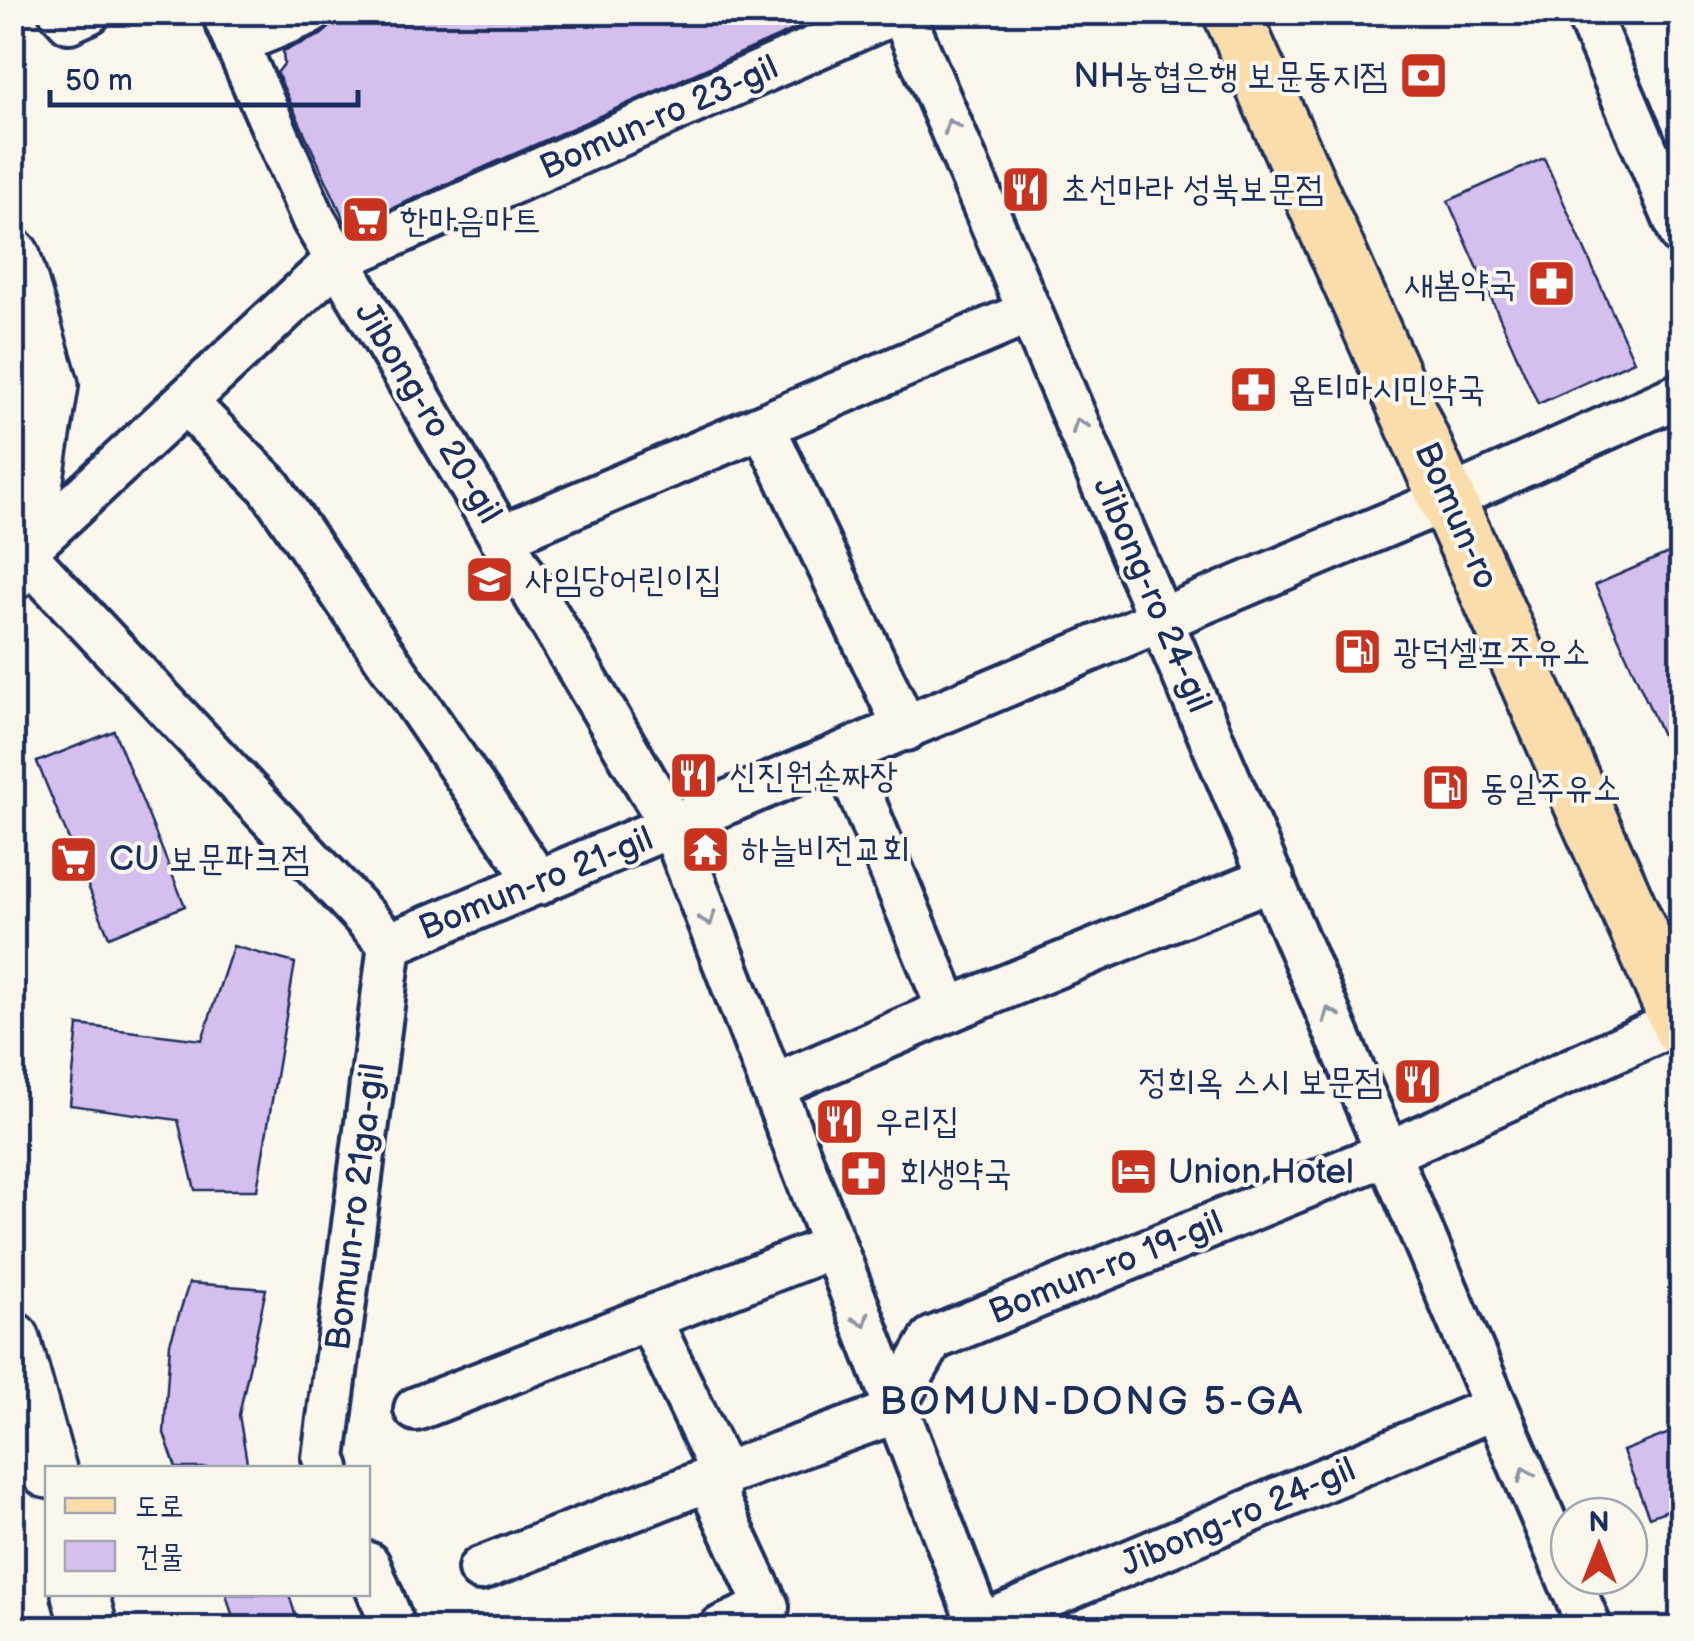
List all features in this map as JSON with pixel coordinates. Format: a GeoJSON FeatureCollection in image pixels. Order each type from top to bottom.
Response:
{"type":"FeatureCollection","features":[{"type":"Feature","properties":{"kind":"main road","name":"Bomun-ro"},"geometry":{"type":"LineString","coordinates":[[1230,12],[1680,1024]]}},
{"type":"Feature","properties":{"kind":"street"},"geometry":{"type":"LineString","coordinates":[[61,12],[69,21],[89,12]]}},
{"type":"Feature","properties":{"kind":"street"},"geometry":{"type":"LineString","coordinates":[[230,28],[310,12]]}},
{"type":"Feature","properties":{"kind":"street","name":"Bomun-ro 23-gil"},"geometry":{"type":"LineString","coordinates":[[18,563],[337,260],[899,12]]}},
{"type":"Feature","properties":{"kind":"street","name":"Jibong-ro 24-gil"},"geometry":{"type":"LineString","coordinates":[[899,12],[1163,620],[1590,1628]]}},
{"type":"Feature","properties":{"kind":"street"},"geometry":{"type":"LineString","coordinates":[[1588,12],[1682,235]]}},
{"type":"Feature","properties":{"kind":"street","name":"Jibong-ro 20-gil"},"geometry":{"type":"LineString","coordinates":[[230,28],[314,220],[672,828],[978,1628]]}},
{"type":"Feature","properties":{"kind":"street"},"geometry":{"type":"LineString","coordinates":[[12,257],[50,385],[18,563]]}},
{"type":"Feature","properties":{"kind":"street"},"geometry":{"type":"LineString","coordinates":[[501,537],[1030,312]]}},
{"type":"Feature","properties":{"kind":"street","name":"Bomun-ro 21-gil"},"geometry":{"type":"LineString","coordinates":[[18,563],[390,944],[1448,500],[1682,394]]}},
{"type":"Feature","properties":{"kind":"street"},"geometry":{"type":"LineString","coordinates":[[185,402],[268,486],[538,883]]}},
{"type":"Feature","properties":{"kind":"street"},"geometry":{"type":"LineString","coordinates":[[764,426],[906,729]]}},
{"type":"Feature","properties":{"kind":"street"},"geometry":{"type":"LineString","coordinates":[[844,755],[949,1010]]}},
{"type":"Feature","properties":{"kind":"street"},"geometry":{"type":"LineString","coordinates":[[772,1087],[1272,878]]}},
{"type":"Feature","properties":{"kind":"street","name":"Bomun-ro 21ga-gil"},"geometry":{"type":"LineString","coordinates":[[327,1466],[324,1458],[390,944]]}},
{"type":"Feature","properties":{"kind":"street","name":"Bomun-ro 19-gil"},"geometry":{"type":"LineString","coordinates":[[896,1408],[932,1339],[1388,1153],[1680,1024]]}},
{"type":"Feature","properties":{"kind":"street"},"geometry":{"type":"LineString","coordinates":[[416,1409],[834,1246]]}},
{"type":"Feature","properties":{"kind":"street"},"geometry":{"type":"LineString","coordinates":[[649,1318],[717,1461],[718,1501],[767,1607],[721,1628]]}},
{"type":"Feature","properties":{"kind":"street"},"geometry":{"type":"LineString","coordinates":[[12,1340],[47,1466]]}},
{"type":"Feature","properties":{"kind":"street","name":"Jibong-ro 24-gil"},"geometry":{"type":"LineString","coordinates":[[978,1628],[1496,1407]]}},
{"type":"Feature","properties":{"kind":"street"},"geometry":{"type":"LineString","coordinates":[[480,1569],[896,1408]]}},
{"type":"Feature","properties":{"kind":"street"},"geometry":{"type":"LineString","coordinates":[[370,1569],[394,1628]]}},
{"type":"Feature","properties":{"kind":"street"},"geometry":{"type":"LineString","coordinates":[[80,1596],[88,1628]]}},
{"type":"Feature","properties":{"kind":"building"},"geometry":{"type":"Polygon","coordinates":[[[336,12],[833,12],[348,228],[277,73],[284,64],[283,51],[321,35],[331,26],[336,12]]]}},
{"type":"Feature","properties":{"kind":"building"},"geometry":{"type":"Polygon","coordinates":[[[1544,158],[1634,361],[1538,404],[1448,201],[1544,158]]]}},
{"type":"Feature","properties":{"kind":"building"},"geometry":{"type":"Polygon","coordinates":[[[1682,547],[1682,780],[1595,585],[1682,547]]]}},
{"type":"Feature","properties":{"kind":"building"},"geometry":{"type":"Polygon","coordinates":[[[114,731],[185,906],[109,937],[37,762],[114,731]]]}},
{"type":"Feature","properties":{"kind":"building"},"geometry":{"type":"Polygon","coordinates":[[[233,946],[295,963],[257,1190],[195,1190],[178,1120],[70,1105],[78,1025],[202,1040],[233,946]]]}},
{"type":"Feature","properties":{"kind":"building"},"geometry":{"type":"Polygon","coordinates":[[[189,1283],[266,1289],[239,1415],[248,1466],[175,1466],[164,1433],[170,1343],[189,1283]]]}},
{"type":"Feature","properties":{"kind":"building"},"geometry":{"type":"Polygon","coordinates":[[[1682,1428],[1682,1505],[1649,1517],[1649,1496],[1641,1496],[1623,1451],[1682,1428]]]}},
{"type":"Feature","properties":{"kind":"building"},"geometry":{"type":"Polygon","coordinates":[[[227,1596],[290,1596],[299,1628],[236,1628],[227,1596]]]}},
{"type":"Feature","properties":{"kind":"place","name":"NH농협은행 보문동지점"},"geometry":{"type":"Point","coordinates":[1423,76]}},
{"type":"Feature","properties":{"kind":"place","name":"초선마라 성북보문점"},"geometry":{"type":"Point","coordinates":[1026,189]}},
{"type":"Feature","properties":{"kind":"place","name":"한마음마트"},"geometry":{"type":"Point","coordinates":[365,220]}},
{"type":"Feature","properties":{"kind":"place","name":"새봄약국"},"geometry":{"type":"Point","coordinates":[1552,284]}},
{"type":"Feature","properties":{"kind":"place","name":"옵티마시민약국"},"geometry":{"type":"Point","coordinates":[1253,389]}},
{"type":"Feature","properties":{"kind":"place","name":"사임당어린이집"},"geometry":{"type":"Point","coordinates":[490,580]}},
{"type":"Feature","properties":{"kind":"place","name":"광덕셀프주유소"},"geometry":{"type":"Point","coordinates":[1358,652]}},
{"type":"Feature","properties":{"kind":"place","name":"신진원손짜장"},"geometry":{"type":"Point","coordinates":[694,776]}},
{"type":"Feature","properties":{"kind":"place","name":"동일주유소"},"geometry":{"type":"Point","coordinates":[1445,788]}},
{"type":"Feature","properties":{"kind":"place","name":"하늘비전교회"},"geometry":{"type":"Point","coordinates":[706,850]}},
{"type":"Feature","properties":{"kind":"place","name":"CU 보문파크점"},"geometry":{"type":"Point","coordinates":[74,859]}},
{"type":"Feature","properties":{"kind":"place","name":"정희옥 스시 보문점"},"geometry":{"type":"Point","coordinates":[1418,1082]}},
{"type":"Feature","properties":{"kind":"place","name":"우리집"},"geometry":{"type":"Point","coordinates":[840,1121]}},
{"type":"Feature","properties":{"kind":"place","name":"Union Hotel"},"geometry":{"type":"Point","coordinates":[1133,1172]}},
{"type":"Feature","properties":{"kind":"place","name":"회생약국"},"geometry":{"type":"Point","coordinates":[864,1173]}},
{"type":"Feature","properties":{"kind":"district","name":"BOMUN-DONG 5-GA"},"geometry":{"type":"Point","coordinates":[1092,1402]}}]}
